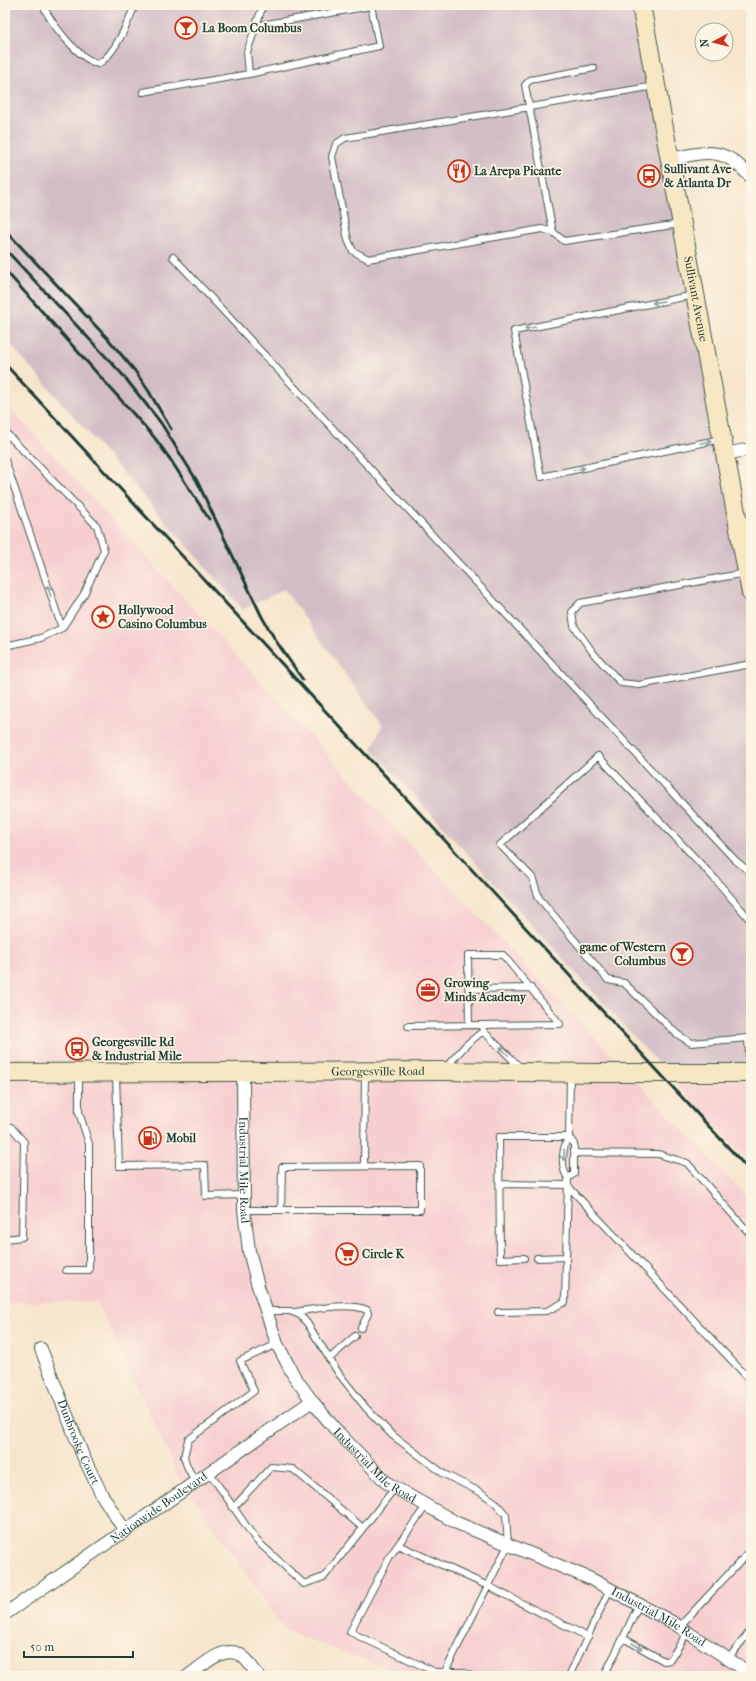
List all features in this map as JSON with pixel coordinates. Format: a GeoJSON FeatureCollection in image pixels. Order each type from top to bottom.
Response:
{"type":"FeatureCollection","features":[{"type":"Feature","properties":{"kind":"main road","name":"Sullivant Avenue"},"geometry":{"type":"LineString","coordinates":[[641,5],[751,592]]}},
{"type":"Feature","properties":{"kind":"main road","name":"Georgesville Road"},"geometry":{"type":"LineString","coordinates":[[5,1073],[525,1071],[570,1073],[750,1073]]}},
{"type":"Feature","properties":{"kind":"street"},"geometry":{"type":"LineString","coordinates":[[671,159],[709,152],[720,154],[731,160],[751,177]]}},
{"type":"Feature","properties":{"kind":"street"},"geometry":{"type":"LineString","coordinates":[[724,446],[751,449]]}},
{"type":"Feature","properties":{"kind":"street","name":"Industrial Mile Road"},"geometry":{"type":"LineString","coordinates":[[243,1073],[243,1195],[249,1251],[265,1311],[277,1344],[294,1376],[336,1430],[387,1483],[395,1488],[457,1523],[610,1589],[639,1604],[683,1630],[751,1674]]}},
{"type":"Feature","properties":{"kind":"street","name":"Dunbrooke Court"},"geometry":{"type":"LineString","coordinates":[[41,1349],[83,1456],[102,1495],[125,1531]]}},
{"type":"Feature","properties":{"kind":"street","name":"Nationwide Boulevard"},"geometry":{"type":"LineString","coordinates":[[5,1614],[312,1401]]}},
{"type":"Feature","properties":{"kind":"street"},"geometry":{"type":"LineString","coordinates":[[188,1676],[218,1656],[224,1653],[233,1652],[242,1656],[258,1676]]}},
{"type":"Feature","properties":{"kind":"lane"},"geometry":{"type":"LineString","coordinates":[[43,5],[64,37],[90,61],[98,64],[105,60],[113,49],[129,20],[135,5]]}},
{"type":"Feature","properties":{"kind":"lane"},"geometry":{"type":"LineString","coordinates":[[249,74],[247,52],[263,5]]}},
{"type":"Feature","properties":{"kind":"lane"},"geometry":{"type":"LineString","coordinates":[[143,92],[249,74],[379,46],[371,5],[256,26]]}},
{"type":"Feature","properties":{"kind":"lane"},"geometry":{"type":"LineString","coordinates":[[553,232],[525,85],[530,80],[594,68]]}},
{"type":"Feature","properties":{"kind":"lane"},"geometry":{"type":"LineString","coordinates":[[657,85],[345,138],[336,144],[332,157],[348,240],[353,251],[368,259],[542,229],[553,232],[564,241],[683,224]]}},
{"type":"Feature","properties":{"kind":"lane"},"geometry":{"type":"LineString","coordinates":[[173,257],[735,860],[751,873]]}},
{"type":"Feature","properties":{"kind":"lane"},"geometry":{"type":"LineString","coordinates":[[696,295],[514,331],[541,477],[724,446]]}},
{"type":"Feature","properties":{"kind":"lane"},"geometry":{"type":"LineString","coordinates":[[5,432],[97,526],[104,550],[84,594],[62,628],[41,638],[5,646]]}},
{"type":"Feature","properties":{"kind":"lane"},"geometry":{"type":"LineString","coordinates":[[5,460],[62,628]]}},
{"type":"Feature","properties":{"kind":"lane"},"geometry":{"type":"LineString","coordinates":[[747,573],[580,604],[572,612],[574,626],[578,632],[594,654],[621,683],[639,685],[751,664]]}},
{"type":"Feature","properties":{"kind":"lane"},"geometry":{"type":"LineString","coordinates":[[750,1073],[750,1038],[691,1043],[677,1034],[624,983],[608,980],[539,898],[532,877],[500,845],[598,756],[715,879],[751,921]]}},
{"type":"Feature","properties":{"kind":"lane"},"geometry":{"type":"LineString","coordinates":[[408,1026],[469,1025],[483,1028],[560,1024],[504,954],[468,955],[469,1025]]}},
{"type":"Feature","properties":{"kind":"lane"},"geometry":{"type":"LineString","coordinates":[[468,988],[531,988]]}},
{"type":"Feature","properties":{"kind":"lane"},"geometry":{"type":"LineString","coordinates":[[442,1071],[483,1028]]}},
{"type":"Feature","properties":{"kind":"lane"},"geometry":{"type":"LineString","coordinates":[[483,1028],[525,1071]]}},
{"type":"Feature","properties":{"kind":"lane"},"geometry":{"type":"LineString","coordinates":[[364,1166],[365,1072]]}},
{"type":"Feature","properties":{"kind":"lane"},"geometry":{"type":"LineString","coordinates":[[66,1270],[89,1270],[89,1144],[79,1112],[79,1073]]}},
{"type":"Feature","properties":{"kind":"lane"},"geometry":{"type":"LineString","coordinates":[[116,1073],[119,1166],[205,1165],[206,1196],[243,1195]]}},
{"type":"Feature","properties":{"kind":"lane"},"geometry":{"type":"LineString","coordinates":[[570,1073],[569,1137],[564,1144],[564,1172],[568,1182],[751,1381]]}},
{"type":"Feature","properties":{"kind":"lane"},"geometry":{"type":"LineString","coordinates":[[5,1127],[11,1127],[24,1142],[22,1237],[5,1239]]}},
{"type":"Feature","properties":{"kind":"lane"},"geometry":{"type":"LineString","coordinates":[[524,1258],[500,1259],[499,1137],[569,1137]]}},
{"type":"Feature","properties":{"kind":"lane"},"geometry":{"type":"LineString","coordinates":[[498,1312],[548,1311],[565,1302],[568,1182],[574,1174],[574,1144],[569,1137]]}},
{"type":"Feature","properties":{"kind":"lane"},"geometry":{"type":"LineString","coordinates":[[574,1153],[658,1154],[687,1163],[751,1235]]}},
{"type":"Feature","properties":{"kind":"lane"},"geometry":{"type":"LineString","coordinates":[[244,1210],[281,1210],[420,1210],[420,1166],[282,1167],[281,1210]]}},
{"type":"Feature","properties":{"kind":"lane"},"geometry":{"type":"LineString","coordinates":[[500,1184],[568,1182]]}},
{"type":"Feature","properties":{"kind":"lane"},"geometry":{"type":"LineString","coordinates":[[537,1258],[566,1257]]}},
{"type":"Feature","properties":{"kind":"lane"},"geometry":{"type":"LineString","coordinates":[[265,1311],[295,1312],[329,1307],[360,1307],[367,1310],[368,1314],[361,1328]]}},
{"type":"Feature","properties":{"kind":"lane"},"geometry":{"type":"LineString","coordinates":[[295,1312],[307,1323],[329,1358],[366,1408],[392,1435],[444,1474],[480,1492],[495,1502],[506,1515],[508,1545],[445,1672]]}},
{"type":"Feature","properties":{"kind":"lane"},"geometry":{"type":"LineString","coordinates":[[329,1358],[355,1336]]}},
{"type":"Feature","properties":{"kind":"lane"},"geometry":{"type":"LineString","coordinates":[[195,1482],[184,1457],[188,1440],[254,1391],[240,1360],[277,1344]]}},
{"type":"Feature","properties":{"kind":"lane"},"geometry":{"type":"LineString","coordinates":[[233,1508],[271,1467],[293,1469],[363,1528]]}},
{"type":"Feature","properties":{"kind":"lane"},"geometry":{"type":"LineString","coordinates":[[209,1472],[256,1540],[304,1584],[324,1577],[395,1488]]}},
{"type":"Feature","properties":{"kind":"lane"},"geometry":{"type":"LineString","coordinates":[[426,1506],[390,1556],[350,1632],[435,1672],[463,1672],[471,1676]]}},
{"type":"Feature","properties":{"kind":"lane"},"geometry":{"type":"LineString","coordinates":[[398,1545],[488,1586],[588,1637]]}},
{"type":"Feature","properties":{"kind":"lane"},"geometry":{"type":"LineString","coordinates":[[623,1638],[664,1661],[670,1660],[683,1630],[751,1550]]}},
{"type":"Feature","properties":{"kind":"lane"},"geometry":{"type":"LineString","coordinates":[[569,1676],[610,1589]]}},
{"type":"Feature","properties":{"kind":"lane"},"geometry":{"type":"LineString","coordinates":[[604,1676],[639,1604]]}},
{"type":"Feature","properties":{"kind":"lane"},"geometry":{"type":"LineString","coordinates":[[728,1659],[751,1630]]}},
{"type":"Feature","properties":{"kind":"shaded area"},"geometry":{"type":"Polygon","coordinates":[[[5,5],[636,5],[751,618],[751,1071],[666,1072],[372,749],[382,725],[284,589],[243,610],[5,338],[5,5]]]}},
{"type":"Feature","properties":{"kind":"shaded area"},"geometry":{"type":"Polygon","coordinates":[[[5,403],[397,831],[751,1201],[751,1676],[408,1676],[286,1631],[179,1477],[97,1302],[5,1302],[5,403]]]}},
{"type":"Feature","properties":{"kind":"shaded area"},"geometry":{"type":"Polygon","coordinates":[[[751,1071],[751,1164],[666,1072],[751,1071]]]}},
{"type":"Feature","properties":{"kind":"railway"},"geometry":{"type":"LineString","coordinates":[[5,230],[109,340],[135,371],[171,429]]}},
{"type":"Feature","properties":{"kind":"railway"},"geometry":{"type":"LineString","coordinates":[[5,249],[122,374],[161,423],[197,481],[262,617],[276,641],[303,680]]}},
{"type":"Feature","properties":{"kind":"railway"},"geometry":{"type":"LineString","coordinates":[[5,270],[154,437],[209,519]]}},
{"type":"Feature","properties":{"kind":"railway"},"geometry":{"type":"LineString","coordinates":[[5,364],[751,1172]]}},
{"type":"Feature","properties":{"kind":"place","name":"La Boom Columbus"},"geometry":{"type":"Point","coordinates":[186,28]}},
{"type":"Feature","properties":{"kind":"place","name":"La Arepa Picante"},"geometry":{"type":"Point","coordinates":[459,171]}},
{"type":"Feature","properties":{"kind":"place","name":"Sullivant Ave & Atlanta Dr"},"geometry":{"type":"Point","coordinates":[649,176]}},
{"type":"Feature","properties":{"kind":"place","name":"Hollywood Casino Columbus"},"geometry":{"type":"Point","coordinates":[103,617]}},
{"type":"Feature","properties":{"kind":"place","name":"game of Western Columbus"},"geometry":{"type":"Point","coordinates":[682,954]}},
{"type":"Feature","properties":{"kind":"place","name":"Growing Minds Academy"},"geometry":{"type":"Point","coordinates":[428,990]}},
{"type":"Feature","properties":{"kind":"place","name":"Georgesville Rd & Industrial Mile"},"geometry":{"type":"Point","coordinates":[77,1049]}},
{"type":"Feature","properties":{"kind":"place","name":"Mobil"},"geometry":{"type":"Point","coordinates":[150,1138]}},
{"type":"Feature","properties":{"kind":"place","name":"Circle K"},"geometry":{"type":"Point","coordinates":[347,1254]}}]}
